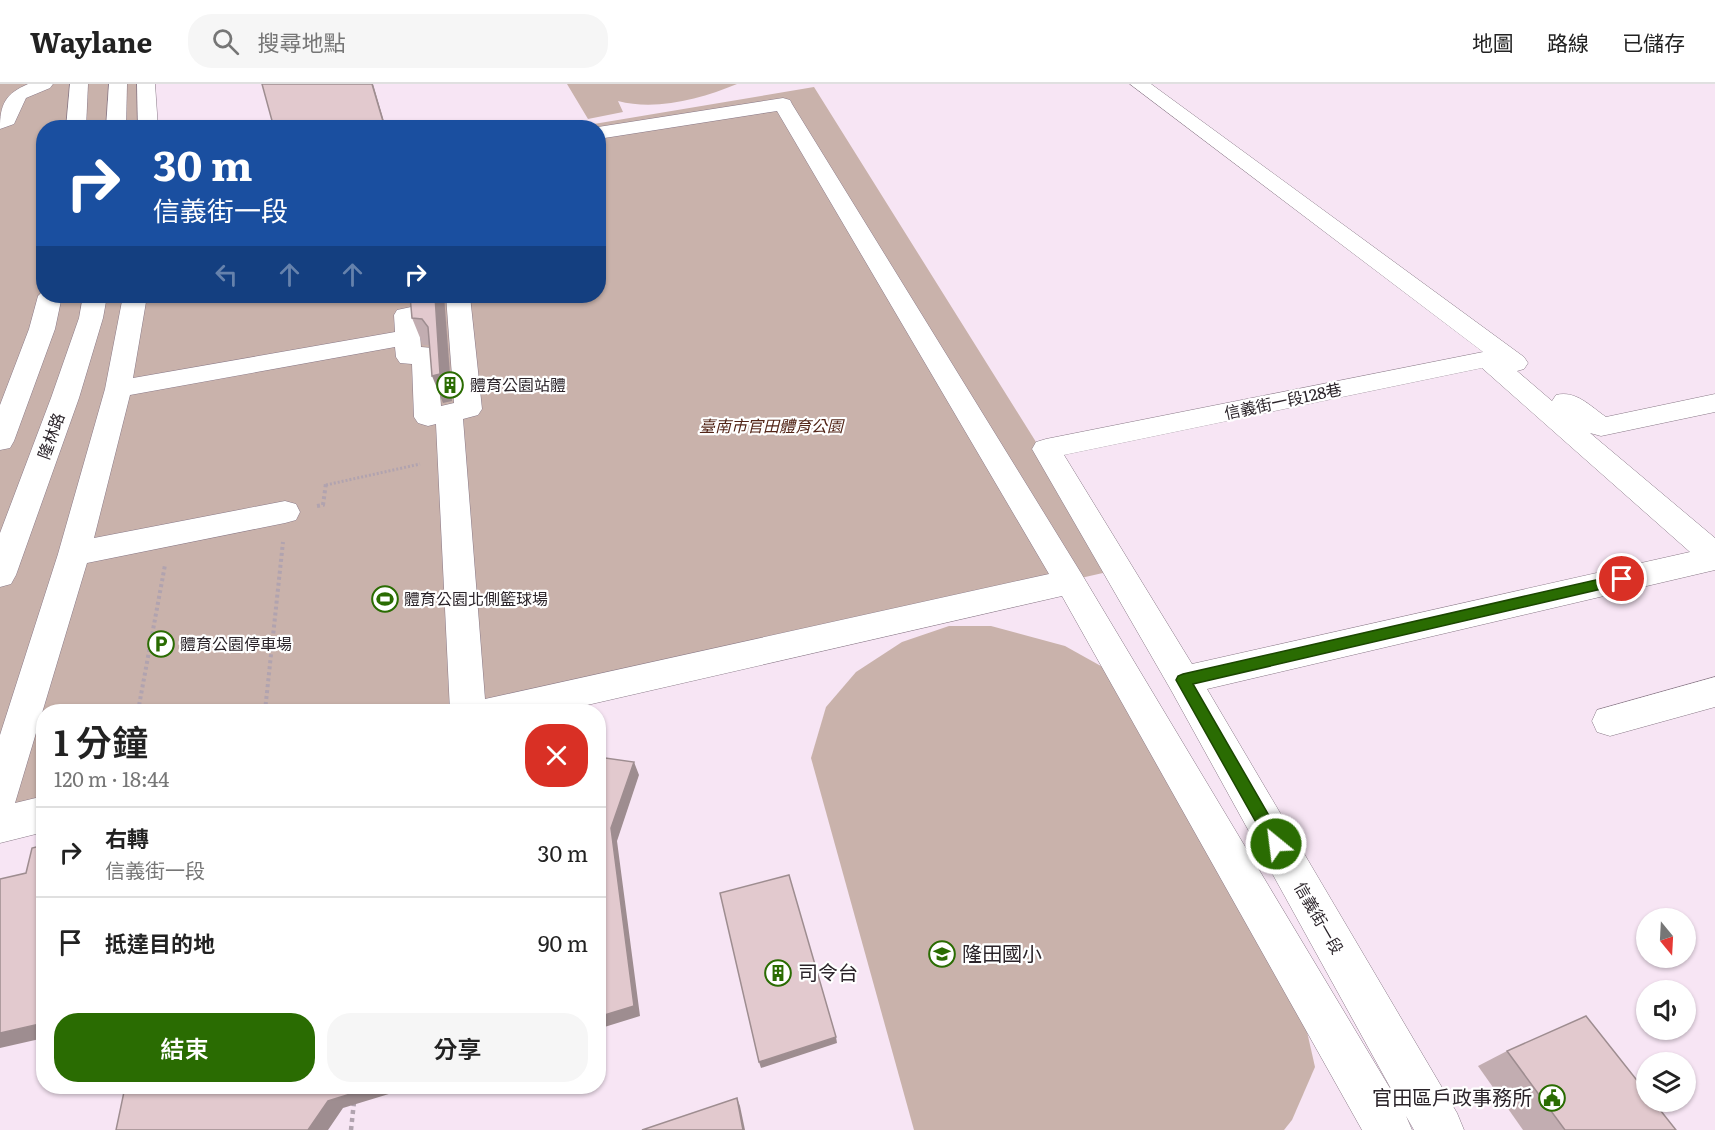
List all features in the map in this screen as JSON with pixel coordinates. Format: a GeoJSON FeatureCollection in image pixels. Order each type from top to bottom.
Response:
{"type":"FeatureCollection","features":[{"type":"Feature","properties":{"kind":"street"},"geometry":{"type":"LineString","coordinates":[[0,123],[7,120],[18,95],[44,84]]}},
{"type":"Feature","properties":{"kind":"street"},"geometry":{"type":"LineString","coordinates":[[77,120],[79,84]]}},
{"type":"Feature","properties":{"kind":"street"},"geometry":{"type":"LineString","coordinates":[[116,120],[118,84]]}},
{"type":"Feature","properties":{"kind":"street"},"geometry":{"type":"LineString","coordinates":[[146,84],[148,120]]}},
{"type":"Feature","properties":{"kind":"street"},"geometry":{"type":"LineString","coordinates":[[1139,84],[1601,427],[1715,403]]}},
{"type":"Feature","properties":{"kind":"street"},"geometry":{"type":"LineString","coordinates":[[606,132],[783,104],[1070,582],[1388,1130]]}},
{"type":"Feature","properties":{"kind":"street"},"geometry":{"type":"LineString","coordinates":[[0,441],[7,408],[42,329],[48,303]]}},
{"type":"Feature","properties":{"kind":"street","name":"隆林路"},"geometry":{"type":"LineString","coordinates":[[0,575],[65,398],[94,303]]}},
{"type":"Feature","properties":{"kind":"street"},"geometry":{"type":"LineString","coordinates":[[0,794],[74,554],[118,389],[134,303]]}},
{"type":"Feature","properties":{"kind":"street"},"geometry":{"type":"LineString","coordinates":[[423,303],[423,312],[406,315],[409,357],[424,354],[428,417],[468,409],[459,303]]}},
{"type":"Feature","properties":{"kind":"street"},"geometry":{"type":"LineString","coordinates":[[118,389],[408,337]]}},
{"type":"Feature","properties":{"kind":"street","name":"信義街一段128巷"},"geometry":{"type":"LineString","coordinates":[[1183,680],[1046,450],[1487,359],[1715,557]]}},
{"type":"Feature","properties":{"kind":"street"},"geometry":{"type":"LineString","coordinates":[[449,413],[468,704]]}},
{"type":"Feature","properties":{"kind":"street"},"geometry":{"type":"LineString","coordinates":[[74,554],[285,512]]}},
{"type":"Feature","properties":{"kind":"street"},"geometry":{"type":"LineString","coordinates":[[1183,680],[1715,557]]}},
{"type":"Feature","properties":{"kind":"street"},"geometry":{"type":"LineString","coordinates":[[526,704],[1070,582]]}},
{"type":"Feature","properties":{"kind":"street","name":"信義街一段"},"geometry":{"type":"LineString","coordinates":[[1183,680],[1440,1130]]}},
{"type":"Feature","properties":{"kind":"street"},"geometry":{"type":"LineString","coordinates":[[1611,721],[1715,692]]}},
{"type":"Feature","properties":{"kind":"street"},"geometry":{"type":"LineString","coordinates":[[0,825],[36,816]]}},
{"type":"Feature","properties":{"kind":"path"},"geometry":{"type":"LineString","coordinates":[[266,704],[285,512],[323,505],[326,483],[452,458]]}},
{"type":"Feature","properties":{"kind":"path"},"geometry":{"type":"LineString","coordinates":[[139,704],[171,535]]}},
{"type":"Feature","properties":{"kind":"path"},"geometry":{"type":"LineString","coordinates":[[351,1130],[355,1097]]}},
{"type":"Feature","properties":{"kind":"green space","name":"臺南市官田體育公園"},"geometry":{"type":"Polygon","coordinates":[[[0,84],[155,84],[157,120],[36,120],[36,303],[606,303],[606,122],[814,87],[1116,570],[526,704],[36,704],[36,816],[0,824],[0,84]]]}},
{"type":"Feature","properties":{"kind":"green space"},"geometry":{"type":"Polygon","coordinates":[[[567,84],[737,84],[678,102],[648,105],[618,101],[623,112],[588,119],[567,84]]]}},
{"type":"Feature","properties":{"kind":"green space"},"geometry":{"type":"Polygon","coordinates":[[[949,626],[991,626],[1065,646],[1108,670],[1301,1005],[1315,1067],[1292,1120],[1284,1130],[914,1130],[811,758],[826,707],[856,672],[902,642],[949,626]]]}},
{"type":"Feature","properties":{"kind":"building"},"geometry":{"type":"Polygon","coordinates":[[[262,84],[372,84],[383,120],[272,120],[262,84]]]}},
{"type":"Feature","properties":{"kind":"building"},"geometry":{"type":"Polygon","coordinates":[[[411,303],[435,303],[440,374],[432,376],[428,327],[422,319],[412,318],[411,303]]]}},
{"type":"Feature","properties":{"kind":"building"},"geometry":{"type":"Polygon","coordinates":[[[606,758],[634,762],[611,828],[634,1006],[606,1015],[606,758]]]}},
{"type":"Feature","properties":{"kind":"building"},"geometry":{"type":"Polygon","coordinates":[[[36,847],[36,1025],[0,1033],[0,879],[26,873],[32,848],[36,847]]]}},
{"type":"Feature","properties":{"kind":"building","name":"司令台"},"geometry":{"type":"Polygon","coordinates":[[[789,875],[836,1037],[759,1062],[720,893],[789,875]]]}},
{"type":"Feature","properties":{"kind":"building"},"geometry":{"type":"Polygon","coordinates":[[[1586,1016],[1636,1079],[1636,1112],[1662,1112],[1676,1130],[1565,1130],[1507,1051],[1586,1016]]]}},
{"type":"Feature","properties":{"kind":"building"},"geometry":{"type":"Polygon","coordinates":[[[124,1094],[350,1094],[328,1101],[308,1130],[116,1130],[124,1094]]]}},
{"type":"Feature","properties":{"kind":"building"},"geometry":{"type":"Polygon","coordinates":[[[737,1098],[743,1130],[642,1130],[737,1098]]]}},
{"type":"Feature","properties":{"kind":"place","name":"體育公園站體"},"geometry":{"type":"Point","coordinates":[450,385]}},
{"type":"Feature","properties":{"kind":"place","name":"體育公園北側籃球場"},"geometry":{"type":"Point","coordinates":[385,599]}},
{"type":"Feature","properties":{"kind":"place","name":"體育公園停車場"},"geometry":{"type":"Point","coordinates":[161,644]}},
{"type":"Feature","properties":{"kind":"place","name":"隆田國小"},"geometry":{"type":"Point","coordinates":[942,954]}},
{"type":"Feature","properties":{"kind":"place","name":"司令台"},"geometry":{"type":"Point","coordinates":[778,973]}},
{"type":"Feature","properties":{"kind":"place","name":"官田區戶政事務所"},"geometry":{"type":"Point","coordinates":[1552,1098]}},
{"type":"Feature","properties":{"kind":"route"},"geometry":{"type":"LineString","coordinates":[[1276,844],[1183,680],[1622,579]]}}]}
